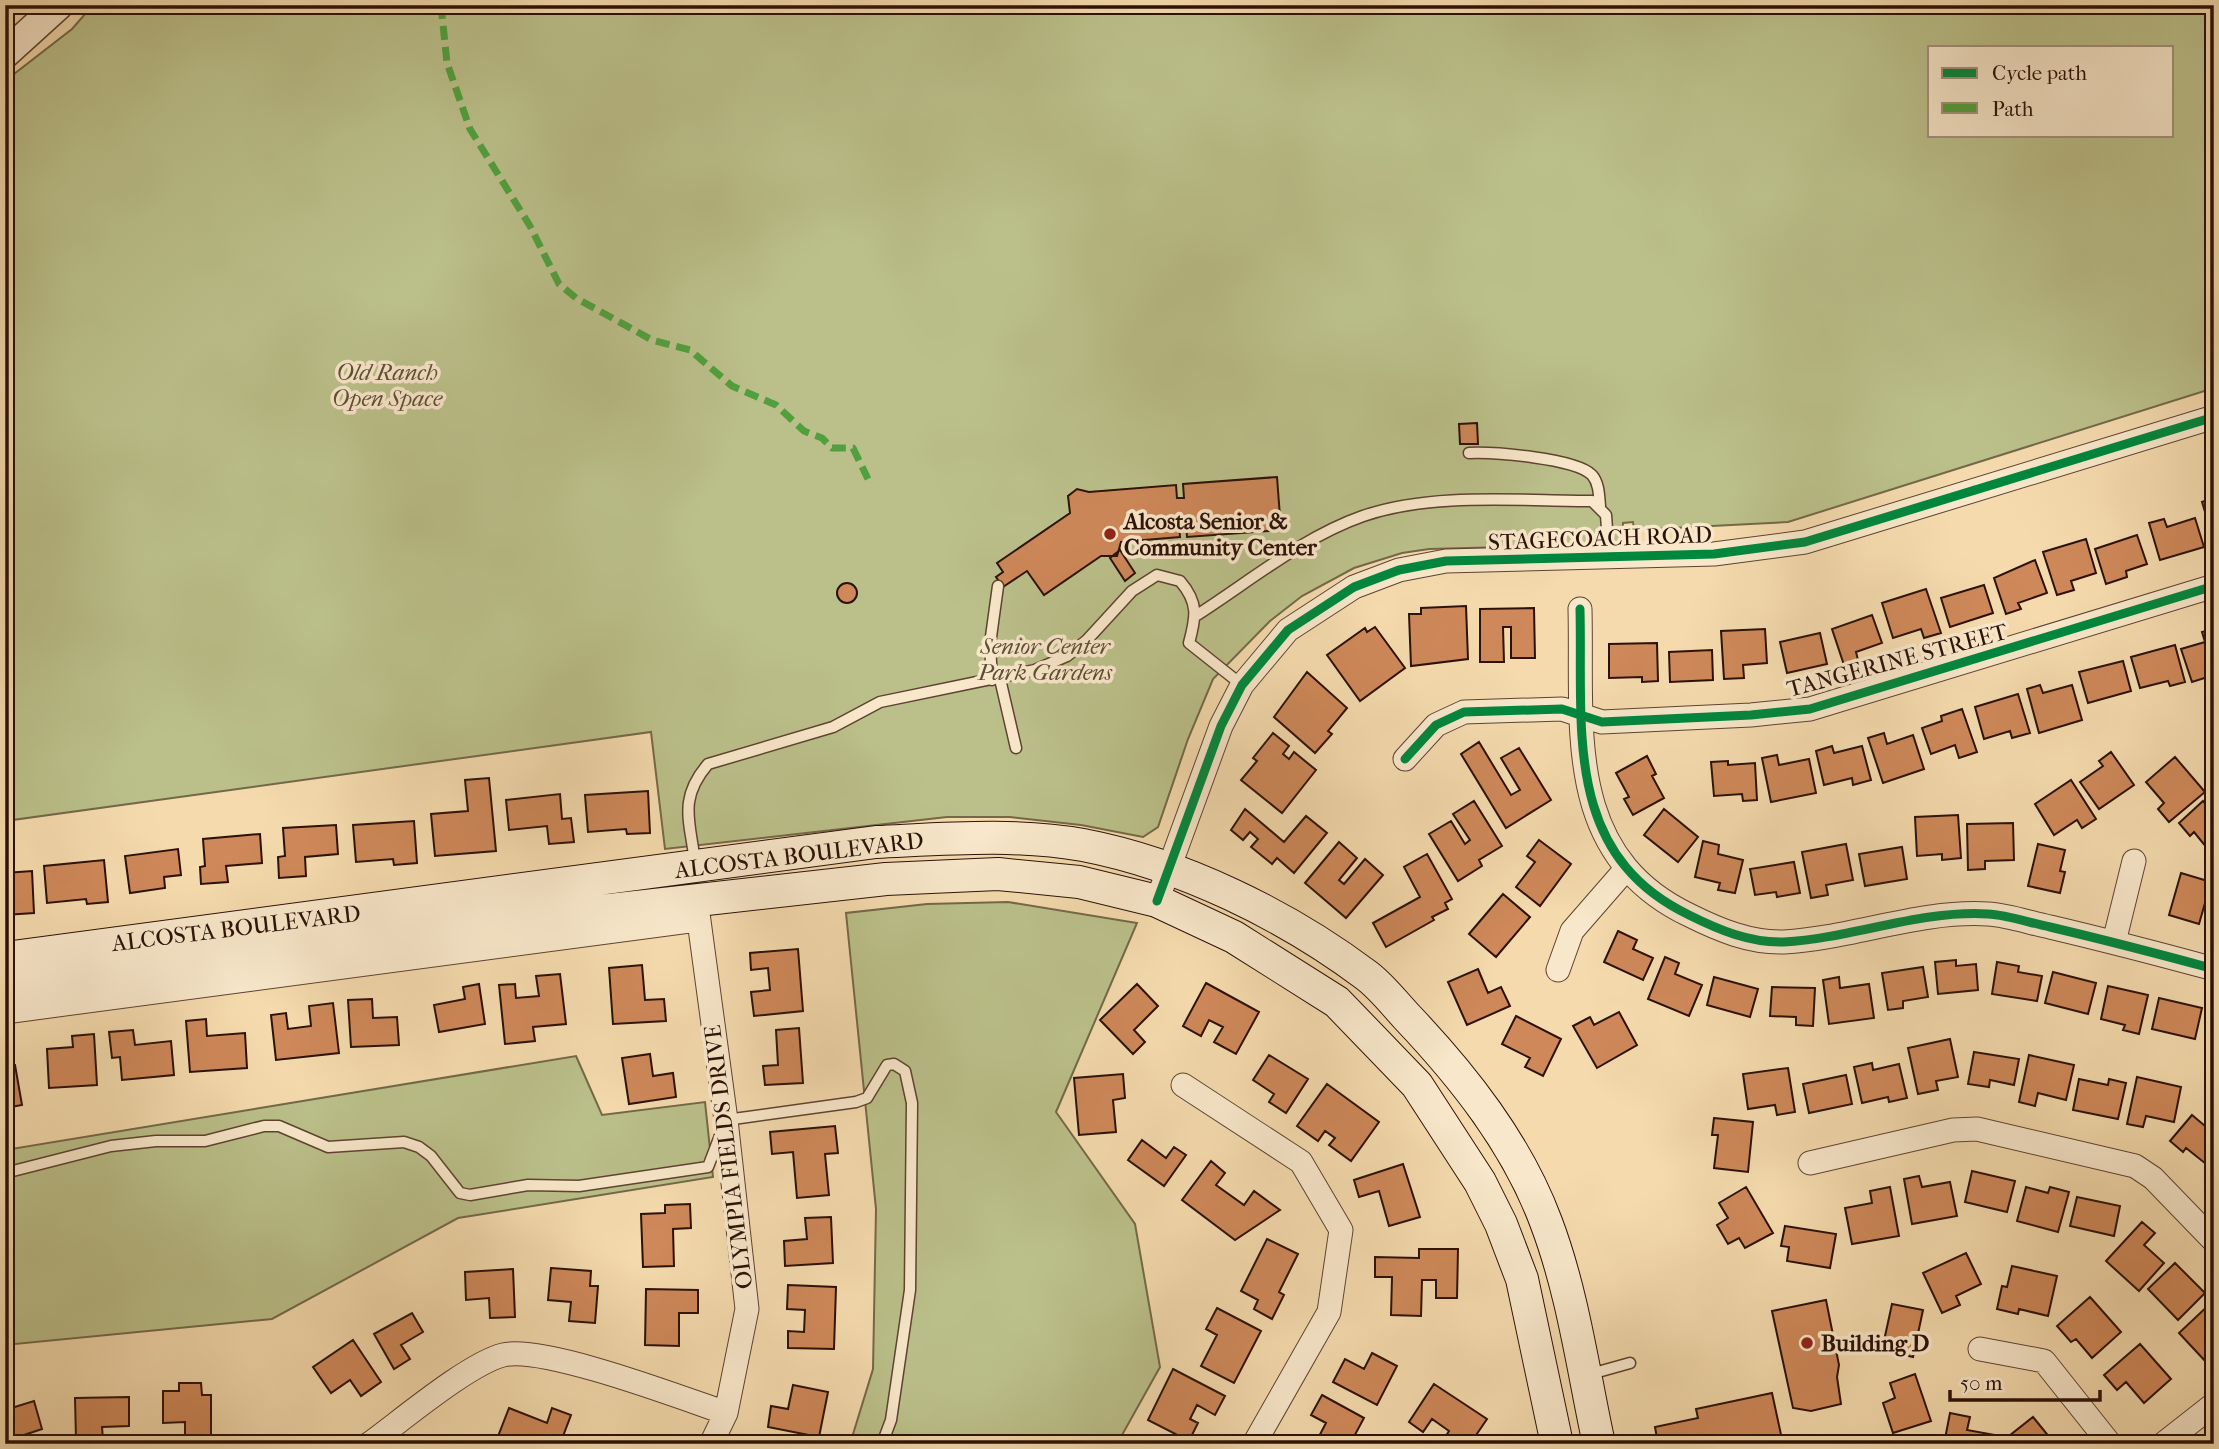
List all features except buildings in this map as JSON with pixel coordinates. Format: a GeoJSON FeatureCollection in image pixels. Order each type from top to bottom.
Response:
{"type":"FeatureCollection","features":[{"type":"Feature","properties":{"kind":"main road","name":"ALCOSTA BOULEVARD"},"geometry":{"type":"LineString","coordinates":[[5,958],[876,842],[995,837],[1083,845],[1170,869],[1256,906],[1367,976],[1455,1068],[1525,1173],[1546,1222],[1570,1298],[1599,1444]]}},
{"type":"Feature","properties":{"kind":"main road","name":"ALCOSTA BOULEVARD"},"geometry":{"type":"LineString","coordinates":[[5,990],[144,968],[697,909],[886,879],[998,874],[1079,882],[1157,901],[1234,937],[1337,1002],[1417,1085],[1480,1182],[1505,1235],[1522,1279],[1557,1444]]}},
{"type":"Feature","properties":{"kind":"street"},"geometry":{"type":"LineString","coordinates":[[5,54],[59,5]]}},
{"type":"Feature","properties":{"kind":"street","name":"STAGECOACH ROAD"},"geometry":{"type":"LineString","coordinates":[[1157,901],[1221,726],[1242,685],[1288,630],[1354,587],[1399,570],[1446,561],[1714,554],[1805,542],[2214,417]]}},
{"type":"Feature","properties":{"kind":"street","name":"TANGERINE STREET"},"geometry":{"type":"LineString","coordinates":[[1405,759],[1436,725],[1464,712],[1562,709],[1602,722],[1751,715],[1810,709],[2214,586]]}},
{"type":"Feature","properties":{"kind":"street"},"geometry":{"type":"LineString","coordinates":[[1580,609],[1583,766],[1591,804],[1608,841],[1626,869],[1664,903],[1727,934],[1782,942],[1853,933],[1942,914],[1990,914],[2114,942],[2214,969]]}},
{"type":"Feature","properties":{"kind":"street"},"geometry":{"type":"LineString","coordinates":[[2114,942],[2134,861]]}},
{"type":"Feature","properties":{"kind":"street","name":"OLYMPIA FIELDS DRIVE"},"geometry":{"type":"LineString","coordinates":[[695,866],[697,909],[726,1120],[747,1308],[726,1413],[712,1444]]}},
{"type":"Feature","properties":{"kind":"street"},"geometry":{"type":"LineString","coordinates":[[1558,970],[1572,932],[1626,869]]}},
{"type":"Feature","properties":{"kind":"street","name":"ALCOSTA BOULEVARD"},"geometry":{"type":"LineString","coordinates":[[5,1012],[697,909]]}},
{"type":"Feature","properties":{"kind":"street"},"geometry":{"type":"LineString","coordinates":[[1182,1085],[1301,1162],[1341,1230],[1329,1312],[1254,1444]]}},
{"type":"Feature","properties":{"kind":"street"},"geometry":{"type":"LineString","coordinates":[[1810,1163],[1952,1130],[1977,1129],[2135,1166],[2152,1178],[2214,1241]]}},
{"type":"Feature","properties":{"kind":"street"},"geometry":{"type":"LineString","coordinates":[[1980,1349],[2044,1362],[2110,1444]]}},
{"type":"Feature","properties":{"kind":"street"},"geometry":{"type":"LineString","coordinates":[[369,1444],[469,1372],[504,1355],[542,1357],[632,1380],[726,1413]]}},
{"type":"Feature","properties":{"kind":"street"},"geometry":{"type":"LineString","coordinates":[[2163,1444],[2214,1404]]}},
{"type":"Feature","properties":{"kind":"lane"},"geometry":{"type":"LineString","coordinates":[[1469,453],[1551,461],[1587,471],[1598,487],[1600,506]]}},
{"type":"Feature","properties":{"kind":"lane"},"geometry":{"type":"LineString","coordinates":[[1197,615],[1295,550],[1363,516],[1438,501],[1592,501],[1600,506],[1606,515],[1609,557]]}},
{"type":"Feature","properties":{"kind":"lane"},"geometry":{"type":"LineString","coordinates":[[695,866],[687,803],[697,776],[708,764],[833,727],[880,702],[937,688],[996,680],[1035,670],[1067,656],[1087,640],[1132,591],[1157,575],[1180,581],[1189,592],[1197,615],[1188,643],[1242,685]]}},
{"type":"Feature","properties":{"kind":"lane"},"geometry":{"type":"LineString","coordinates":[[998,586],[990,644],[996,680],[1016,748]]}},
{"type":"Feature","properties":{"kind":"lane"},"geometry":{"type":"LineString","coordinates":[[5,1173],[111,1146],[156,1141],[205,1141],[264,1126],[279,1126],[328,1147],[404,1142],[419,1147],[431,1156],[460,1193],[470,1195],[528,1185],[579,1186],[708,1167],[726,1120],[856,1102],[867,1098],[887,1065],[894,1064],[905,1071],[910,1084],[912,1103],[910,1290],[891,1420],[882,1444]]}},
{"type":"Feature","properties":{"kind":"lane"},"geometry":{"type":"LineString","coordinates":[[1584,1375],[1630,1363]]}},
{"type":"Feature","properties":{"kind":"green space","name":"Old Ranch Open Space"},"geometry":{"type":"Polygon","coordinates":[[[93,5],[2214,5],[2214,388],[1788,522],[1634,530],[1633,522],[1623,523],[1623,544],[1429,549],[1402,553],[1354,568],[1302,596],[1270,621],[1213,679],[1188,739],[1158,827],[1143,837],[1081,825],[1010,817],[947,817],[665,849],[651,732],[5,821],[5,81],[72,29],[93,5]]]}},
{"type":"Feature","properties":{"kind":"green space"},"geometry":{"type":"Polygon","coordinates":[[[1008,902],[1137,923],[1056,1112],[1135,1224],[1160,1367],[1117,1444],[850,1444],[873,1369],[876,1209],[846,913],[927,904],[1008,902]]]}},
{"type":"Feature","properties":{"kind":"green space"},"geometry":{"type":"Polygon","coordinates":[[[576,1056],[602,1115],[705,1102],[713,1177],[458,1218],[272,1319],[5,1345],[5,1150],[576,1056]]]}},
{"type":"Feature","properties":{"kind":"marked path"},"geometry":{"type":"LineString","coordinates":[[441,5],[447,63],[470,129],[530,226],[559,284],[576,298],[652,340],[690,350],[732,386],[776,405],[804,431],[822,438],[832,448],[853,448],[868,479]]}},
{"type":"Feature","properties":{"kind":"cycle path"},"geometry":{"type":"LineString","coordinates":[[1157,901],[1221,726],[1242,685],[1288,630],[1354,587],[1399,570],[1446,561],[1714,554],[1805,542],[2214,417]]}},
{"type":"Feature","properties":{"kind":"cycle path"},"geometry":{"type":"LineString","coordinates":[[1405,759],[1436,725],[1464,712],[1562,709],[1602,722],[1751,715],[1810,709],[2214,586]]}},
{"type":"Feature","properties":{"kind":"cycle path"},"geometry":{"type":"LineString","coordinates":[[1580,609],[1582,742],[1588,783],[1599,822],[1619,858],[1648,889],[1689,915],[1735,934],[1771,942],[1810,939],[1937,916],[1996,915],[2214,969]]}},
{"type":"Feature","properties":{"kind":"place","name":"Alcosta Senior & Community Center"},"geometry":{"type":"Point","coordinates":[1110,534]}},
{"type":"Feature","properties":{"kind":"place","name":"Building D"},"geometry":{"type":"Point","coordinates":[1807,1343]}},
{"type":"Feature","properties":{"kind":"park label","name":"Senior Center Park Gardens"},"geometry":{"type":"Point","coordinates":[1045,659]}}]}
